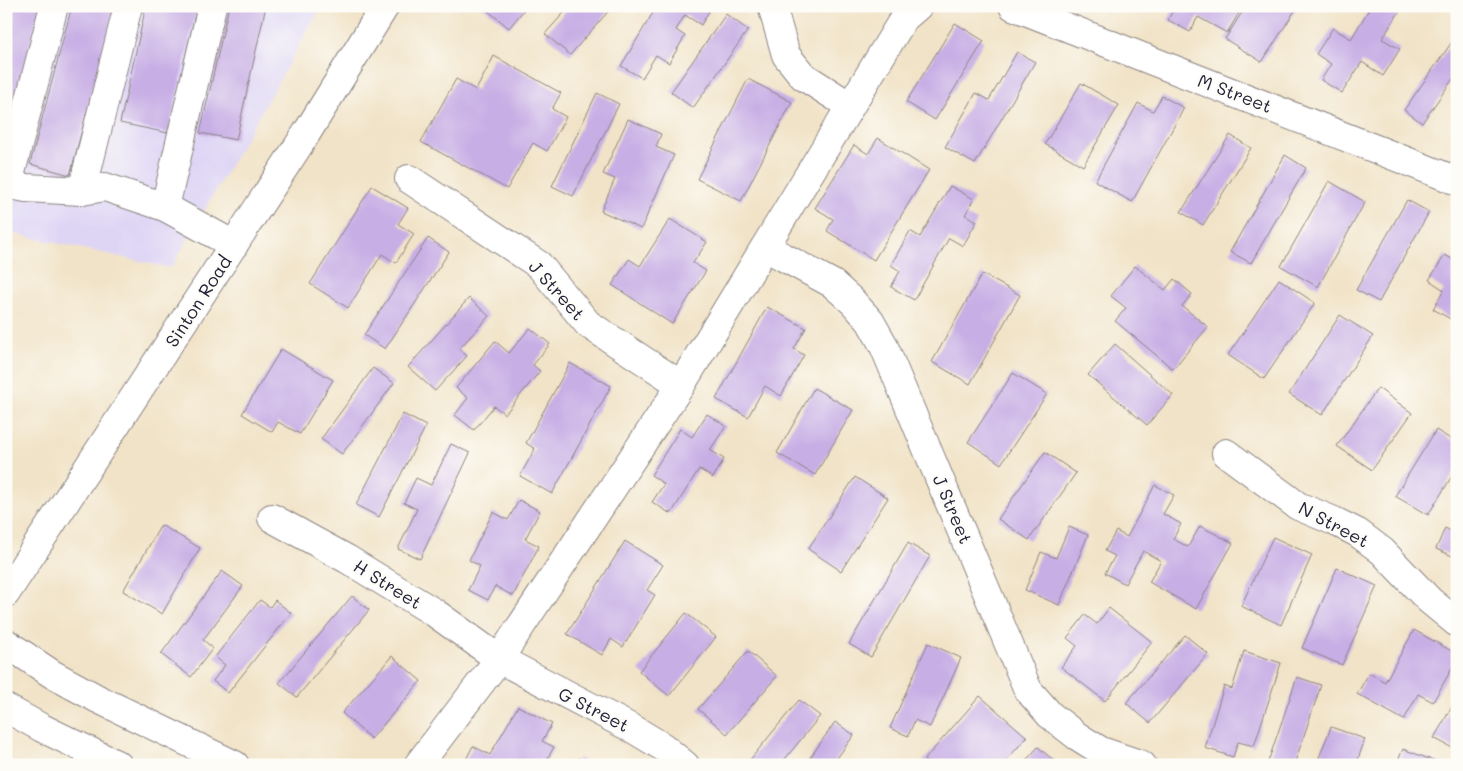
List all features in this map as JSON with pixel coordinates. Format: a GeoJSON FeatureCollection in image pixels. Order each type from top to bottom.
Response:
{"type":"FeatureCollection","features":[{"type":"Feature","properties":{"kind":"street"},"geometry":{"type":"LineString","coordinates":[[54,6],[7,184],[26,188],[82,191],[105,187],[165,207],[234,245]]}},
{"type":"Feature","properties":{"kind":"street"},"geometry":{"type":"LineString","coordinates":[[82,191],[128,6]]}},
{"type":"Feature","properties":{"kind":"street"},"geometry":{"type":"LineString","coordinates":[[165,207],[212,6]]}},
{"type":"Feature","properties":{"kind":"street","name":"Sinton Road"},"geometry":{"type":"LineString","coordinates":[[6,593],[306,134],[385,6]]}},
{"type":"Feature","properties":{"kind":"street"},"geometry":{"type":"LineString","coordinates":[[772,6],[786,55],[803,76],[850,106]]}},
{"type":"Feature","properties":{"kind":"street"},"geometry":{"type":"LineString","coordinates":[[418,765],[499,660],[681,385],[904,18],[918,6]]}},
{"type":"Feature","properties":{"kind":"street","name":"M Street"},"geometry":{"type":"LineString","coordinates":[[1013,6],[1457,181]]}},
{"type":"Feature","properties":{"kind":"street","name":"J Street"},"geometry":{"type":"LineString","coordinates":[[409,179],[539,265],[588,324],[681,385]]}},
{"type":"Feature","properties":{"kind":"street","name":"J Street"},"geometry":{"type":"LineString","coordinates":[[765,247],[833,284],[870,321],[883,344],[1028,690],[1050,715],[1077,736],[1101,751],[1142,765]]}},
{"type":"Feature","properties":{"kind":"street","name":"N Street"},"geometry":{"type":"LineString","coordinates":[[1226,453],[1298,506],[1358,533],[1382,550],[1429,600],[1457,623]]}},
{"type":"Feature","properties":{"kind":"street","name":"H Street"},"geometry":{"type":"LineString","coordinates":[[272,518],[347,559],[427,608],[499,660]]}},
{"type":"Feature","properties":{"kind":"street"},"geometry":{"type":"LineString","coordinates":[[6,643],[52,674],[83,691],[235,765]]}},
{"type":"Feature","properties":{"kind":"street","name":"G Street"},"geometry":{"type":"LineString","coordinates":[[499,660],[635,730],[663,747],[685,765]]}},
{"type":"Feature","properties":{"kind":"street"},"geometry":{"type":"LineString","coordinates":[[6,708],[118,765]]}},
{"type":"Feature","properties":{"kind":"shaded area"},"geometry":{"type":"Polygon","coordinates":[[[6,6],[322,6],[171,268],[6,232],[6,6]]]}},
{"type":"Feature","properties":{"kind":"building"},"geometry":{"type":"Polygon","coordinates":[[[6,6],[39,6],[7,140],[6,140],[6,6]]]}},
{"type":"Feature","properties":{"kind":"building"},"geometry":{"type":"Polygon","coordinates":[[[72,6],[115,6],[70,175],[30,164],[72,6]]]}},
{"type":"Feature","properties":{"kind":"building"},"geometry":{"type":"Polygon","coordinates":[[[146,6],[197,6],[168,133],[120,123],[146,6]]]}},
{"type":"Feature","properties":{"kind":"building"},"geometry":{"type":"Polygon","coordinates":[[[229,6],[266,6],[236,140],[200,133],[229,6]]]}},
{"type":"Feature","properties":{"kind":"building"},"geometry":{"type":"Polygon","coordinates":[[[482,6],[527,6],[509,28],[482,6]]]}},
{"type":"Feature","properties":{"kind":"building"},"geometry":{"type":"Polygon","coordinates":[[[570,6],[613,6],[570,55],[545,34],[570,6]]]}},
{"type":"Feature","properties":{"kind":"building"},"geometry":{"type":"Polygon","coordinates":[[[657,6],[712,6],[701,25],[685,15],[676,30],[685,36],[669,63],[656,55],[642,78],[621,66],[657,6]]]}},
{"type":"Feature","properties":{"kind":"building"},"geometry":{"type":"Polygon","coordinates":[[[1175,6],[1243,6],[1227,33],[1198,17],[1190,32],[1168,20],[1175,6]]]}},
{"type":"Feature","properties":{"kind":"building"},"geometry":{"type":"Polygon","coordinates":[[[1246,6],[1298,6],[1262,62],[1225,39],[1246,6]]]}},
{"type":"Feature","properties":{"kind":"building"},"geometry":{"type":"Polygon","coordinates":[[[1371,6],[1403,6],[1382,39],[1400,49],[1383,76],[1362,62],[1342,93],[1321,80],[1331,64],[1316,54],[1333,28],[1351,39],[1371,6]]]}},
{"type":"Feature","properties":{"kind":"building"},"geometry":{"type":"Polygon","coordinates":[[[726,14],[748,30],[693,108],[671,92],[726,14]]]}},
{"type":"Feature","properties":{"kind":"building"},"geometry":{"type":"Polygon","coordinates":[[[955,23],[984,41],[935,120],[906,102],[955,23]]]}},
{"type":"Feature","properties":{"kind":"building"},"geometry":{"type":"Polygon","coordinates":[[[1457,35],[1457,73],[1422,123],[1404,110],[1457,35]]]}},
{"type":"Feature","properties":{"kind":"building"},"geometry":{"type":"Polygon","coordinates":[[[1017,52],[1035,62],[975,164],[945,147],[976,93],[989,100],[1017,52]]]}},
{"type":"Feature","properties":{"kind":"building"},"geometry":{"type":"Polygon","coordinates":[[[494,56],[561,93],[552,109],[566,117],[547,151],[533,143],[507,189],[421,142],[456,79],[476,90],[494,56]]]}},
{"type":"Feature","properties":{"kind":"building"},"geometry":{"type":"Polygon","coordinates":[[[748,79],[792,102],[741,201],[697,179],[748,79]]]}},
{"type":"Feature","properties":{"kind":"building"},"geometry":{"type":"Polygon","coordinates":[[[1081,83],[1119,105],[1083,166],[1045,144],[1081,83]]]}},
{"type":"Feature","properties":{"kind":"building"},"geometry":{"type":"Polygon","coordinates":[[[597,93],[619,104],[573,196],[552,186],[597,93]]]}},
{"type":"Feature","properties":{"kind":"building"},"geometry":{"type":"Polygon","coordinates":[[[1162,96],[1184,108],[1132,202],[1095,181],[1138,103],[1153,111],[1162,96]]]}},
{"type":"Feature","properties":{"kind":"building"},"geometry":{"type":"Polygon","coordinates":[[[628,119],[661,134],[656,147],[674,155],[641,229],[601,211],[615,179],[603,174],[628,119]]]}},
{"type":"Feature","properties":{"kind":"building"},"geometry":{"type":"Polygon","coordinates":[[[1230,135],[1251,148],[1203,225],[1181,212],[1230,135]]]}},
{"type":"Feature","properties":{"kind":"building"},"geometry":{"type":"Polygon","coordinates":[[[878,138],[929,170],[874,260],[827,231],[833,219],[815,208],[854,145],[868,154],[878,138]]]}},
{"type":"Feature","properties":{"kind":"building"},"geometry":{"type":"Polygon","coordinates":[[[1285,155],[1306,168],[1251,263],[1230,252],[1285,155]]]}},
{"type":"Feature","properties":{"kind":"building"},"geometry":{"type":"Polygon","coordinates":[[[1329,181],[1365,202],[1318,287],[1281,266],[1329,181]]]}},
{"type":"Feature","properties":{"kind":"building"},"geometry":{"type":"Polygon","coordinates":[[[372,186],[408,208],[398,224],[414,234],[396,263],[382,254],[348,308],[310,284],[372,186]]]}},
{"type":"Feature","properties":{"kind":"building"},"geometry":{"type":"Polygon","coordinates":[[[950,186],[974,199],[965,215],[977,221],[963,246],[949,238],[914,300],[891,287],[900,271],[891,265],[910,231],[920,237],[950,186]]]}},
{"type":"Feature","properties":{"kind":"building"},"geometry":{"type":"Polygon","coordinates":[[[1407,200],[1429,212],[1379,302],[1356,290],[1407,200]]]}},
{"type":"Feature","properties":{"kind":"building"},"geometry":{"type":"Polygon","coordinates":[[[670,219],[707,242],[693,263],[706,271],[672,324],[612,285],[629,259],[640,266],[670,219]]]}},
{"type":"Feature","properties":{"kind":"building"},"geometry":{"type":"Polygon","coordinates":[[[428,238],[449,252],[385,349],[364,335],[428,238]]]}},
{"type":"Feature","properties":{"kind":"building"},"geometry":{"type":"Polygon","coordinates":[[[1445,255],[1457,262],[1457,315],[1454,321],[1433,309],[1444,290],[1429,280],[1445,255]]]}},
{"type":"Feature","properties":{"kind":"building"},"geometry":{"type":"Polygon","coordinates":[[[1135,266],[1165,290],[1174,279],[1192,294],[1182,306],[1208,327],[1173,369],[1115,321],[1126,308],[1111,296],[1135,266]]]}},
{"type":"Feature","properties":{"kind":"building"},"geometry":{"type":"Polygon","coordinates":[[[982,274],[1020,295],[970,384],[932,362],[982,274]]]}},
{"type":"Feature","properties":{"kind":"building"},"geometry":{"type":"Polygon","coordinates":[[[1279,279],[1315,303],[1264,379],[1228,355],[1279,279]]]}},
{"type":"Feature","properties":{"kind":"building"},"geometry":{"type":"Polygon","coordinates":[[[469,298],[489,316],[459,349],[467,356],[435,391],[408,367],[469,298]]]}},
{"type":"Feature","properties":{"kind":"building"},"geometry":{"type":"Polygon","coordinates":[[[767,307],[806,328],[794,349],[804,355],[781,396],[765,386],[748,417],[716,399],[767,307]]]}},
{"type":"Feature","properties":{"kind":"building"},"geometry":{"type":"Polygon","coordinates":[[[1340,315],[1373,336],[1322,415],[1289,394],[1340,315]]]}},
{"type":"Feature","properties":{"kind":"building"},"geometry":{"type":"Polygon","coordinates":[[[530,328],[550,344],[533,365],[540,371],[505,414],[494,406],[474,430],[455,415],[468,398],[456,388],[495,341],[509,353],[530,328]]]}},
{"type":"Feature","properties":{"kind":"building"},"geometry":{"type":"Polygon","coordinates":[[[1115,344],[1173,395],[1147,425],[1088,375],[1115,344]]]}},
{"type":"Feature","properties":{"kind":"building"},"geometry":{"type":"Polygon","coordinates":[[[281,349],[333,380],[300,434],[278,422],[272,432],[242,414],[281,349]]]}},
{"type":"Feature","properties":{"kind":"building"},"geometry":{"type":"Polygon","coordinates":[[[570,363],[611,386],[552,494],[520,476],[535,449],[526,443],[570,363]]]}},
{"type":"Feature","properties":{"kind":"building"},"geometry":{"type":"Polygon","coordinates":[[[373,368],[394,383],[342,454],[321,439],[373,368]]]}},
{"type":"Feature","properties":{"kind":"building"},"geometry":{"type":"Polygon","coordinates":[[[1013,373],[1047,394],[1001,464],[968,442],[1013,373]]]}},
{"type":"Feature","properties":{"kind":"building"},"geometry":{"type":"Polygon","coordinates":[[[814,388],[853,410],[815,475],[777,453],[814,388]]]}},
{"type":"Feature","properties":{"kind":"building"},"geometry":{"type":"Polygon","coordinates":[[[1378,388],[1412,413],[1372,470],[1337,446],[1378,388]]]}},
{"type":"Feature","properties":{"kind":"building"},"geometry":{"type":"Polygon","coordinates":[[[403,414],[426,426],[379,517],[356,505],[403,414]]]}},
{"type":"Feature","properties":{"kind":"building"},"geometry":{"type":"Polygon","coordinates":[[[707,414],[726,426],[710,450],[724,459],[713,478],[699,469],[671,514],[652,502],[664,484],[651,475],[680,429],[692,437],[707,414]]]}},
{"type":"Feature","properties":{"kind":"building"},"geometry":{"type":"Polygon","coordinates":[[[1436,430],[1457,443],[1457,468],[1428,515],[1395,496],[1436,430]]]}},
{"type":"Feature","properties":{"kind":"building"},"geometry":{"type":"Polygon","coordinates":[[[451,444],[470,453],[420,559],[398,549],[417,509],[404,503],[416,478],[431,485],[451,444]]]}},
{"type":"Feature","properties":{"kind":"building"},"geometry":{"type":"Polygon","coordinates":[[[1045,452],[1076,473],[1029,540],[998,519],[1045,452]]]}},
{"type":"Feature","properties":{"kind":"building"},"geometry":{"type":"Polygon","coordinates":[[[855,477],[888,498],[841,571],[808,549],[855,477]]]}},
{"type":"Feature","properties":{"kind":"building"},"geometry":{"type":"Polygon","coordinates":[[[1155,485],[1174,495],[1163,514],[1181,524],[1173,539],[1188,547],[1200,526],[1233,543],[1196,609],[1149,582],[1161,561],[1143,551],[1125,584],[1105,573],[1115,556],[1105,551],[1116,531],[1127,537],[1155,485]]]}},
{"type":"Feature","properties":{"kind":"building"},"geometry":{"type":"Polygon","coordinates":[[[519,500],[540,511],[525,539],[539,546],[513,596],[495,586],[488,600],[468,590],[480,566],[469,560],[493,512],[508,520],[519,500]]]}},
{"type":"Feature","properties":{"kind":"building"},"geometry":{"type":"Polygon","coordinates":[[[161,525],[200,548],[162,614],[123,591],[161,525]]]}},
{"type":"Feature","properties":{"kind":"building"},"geometry":{"type":"Polygon","coordinates":[[[1069,527],[1088,535],[1059,605],[1025,590],[1041,552],[1056,558],[1069,527]]]}},
{"type":"Feature","properties":{"kind":"building"},"geometry":{"type":"Polygon","coordinates":[[[1445,528],[1457,534],[1457,558],[1436,549],[1445,528]]]}},
{"type":"Feature","properties":{"kind":"building"},"geometry":{"type":"Polygon","coordinates":[[[1273,537],[1312,555],[1281,625],[1241,606],[1273,537]]]}},
{"type":"Feature","properties":{"kind":"building"},"geometry":{"type":"Polygon","coordinates":[[[625,541],[663,565],[647,590],[655,595],[623,647],[611,639],[602,655],[567,634],[625,541]]]}},
{"type":"Feature","properties":{"kind":"building"},"geometry":{"type":"Polygon","coordinates":[[[908,543],[930,556],[871,657],[849,644],[908,543]]]}},
{"type":"Feature","properties":{"kind":"building"},"geometry":{"type":"Polygon","coordinates":[[[1337,568],[1377,586],[1342,665],[1302,648],[1337,568]]]}},
{"type":"Feature","properties":{"kind":"building"},"geometry":{"type":"Polygon","coordinates":[[[222,571],[243,586],[203,640],[213,648],[191,677],[161,654],[222,571]]]}},
{"type":"Feature","properties":{"kind":"building"},"geometry":{"type":"Polygon","coordinates":[[[352,596],[369,610],[297,697],[279,683],[352,596]]]}},
{"type":"Feature","properties":{"kind":"building"},"geometry":{"type":"Polygon","coordinates":[[[260,600],[270,607],[275,600],[291,613],[228,693],[213,681],[225,665],[215,657],[260,600]]]}},
{"type":"Feature","properties":{"kind":"building"},"geometry":{"type":"Polygon","coordinates":[[[1109,608],[1152,642],[1105,701],[1061,667],[1077,646],[1067,638],[1085,615],[1097,624],[1109,608]]]}},
{"type":"Feature","properties":{"kind":"building"},"geometry":{"type":"Polygon","coordinates":[[[686,613],[716,637],[669,696],[639,671],[686,613]]]}},
{"type":"Feature","properties":{"kind":"building"},"geometry":{"type":"Polygon","coordinates":[[[1414,630],[1457,654],[1457,659],[1433,702],[1418,694],[1404,720],[1357,694],[1369,673],[1385,682],[1414,630]]]}},
{"type":"Feature","properties":{"kind":"building"},"geometry":{"type":"Polygon","coordinates":[[[1185,635],[1208,654],[1150,723],[1126,703],[1185,635]]]}},
{"type":"Feature","properties":{"kind":"building"},"geometry":{"type":"Polygon","coordinates":[[[928,643],[961,658],[930,727],[915,720],[908,736],[890,728],[928,643]]]}},
{"type":"Feature","properties":{"kind":"building"},"geometry":{"type":"Polygon","coordinates":[[[748,651],[777,676],[727,734],[698,709],[748,651]]]}},
{"type":"Feature","properties":{"kind":"building"},"geometry":{"type":"Polygon","coordinates":[[[1244,651],[1281,663],[1254,746],[1238,742],[1233,757],[1205,748],[1224,686],[1232,689],[1244,651]]]}},
{"type":"Feature","properties":{"kind":"building"},"geometry":{"type":"Polygon","coordinates":[[[392,656],[421,681],[371,739],[342,713],[392,656]]]}},
{"type":"Feature","properties":{"kind":"building"},"geometry":{"type":"Polygon","coordinates":[[[1297,677],[1321,685],[1294,765],[1267,765],[1297,677]]]}},
{"type":"Feature","properties":{"kind":"building"},"geometry":{"type":"Polygon","coordinates":[[[980,696],[1027,737],[1002,765],[929,765],[924,760],[980,696]]]}},
{"type":"Feature","properties":{"kind":"building"},"geometry":{"type":"Polygon","coordinates":[[[1457,698],[1457,749],[1456,750],[1434,738],[1457,698]]]}},
{"type":"Feature","properties":{"kind":"building"},"geometry":{"type":"Polygon","coordinates":[[[799,700],[820,716],[780,765],[754,765],[749,761],[799,700]]]}},
{"type":"Feature","properties":{"kind":"building"},"geometry":{"type":"Polygon","coordinates":[[[518,706],[552,724],[542,741],[554,747],[544,765],[463,765],[473,746],[490,755],[518,706]]]}},
{"type":"Feature","properties":{"kind":"building"},"geometry":{"type":"Polygon","coordinates":[[[835,722],[854,735],[832,765],[805,765],[835,722]]]}},
{"type":"Feature","properties":{"kind":"building"},"geometry":{"type":"Polygon","coordinates":[[[1331,727],[1365,739],[1356,765],[1316,765],[1331,727]]]}},
{"type":"Feature","properties":{"kind":"building"},"geometry":{"type":"Polygon","coordinates":[[[1038,747],[1059,765],[1022,765],[1038,747]]]}},
{"type":"Feature","properties":{"kind":"building"},"geometry":{"type":"Polygon","coordinates":[[[1403,749],[1445,765],[1396,765],[1403,749]]]}},
{"type":"Feature","properties":{"kind":"building"},"geometry":{"type":"Polygon","coordinates":[[[579,758],[590,765],[576,765],[579,758]]]}}]}
